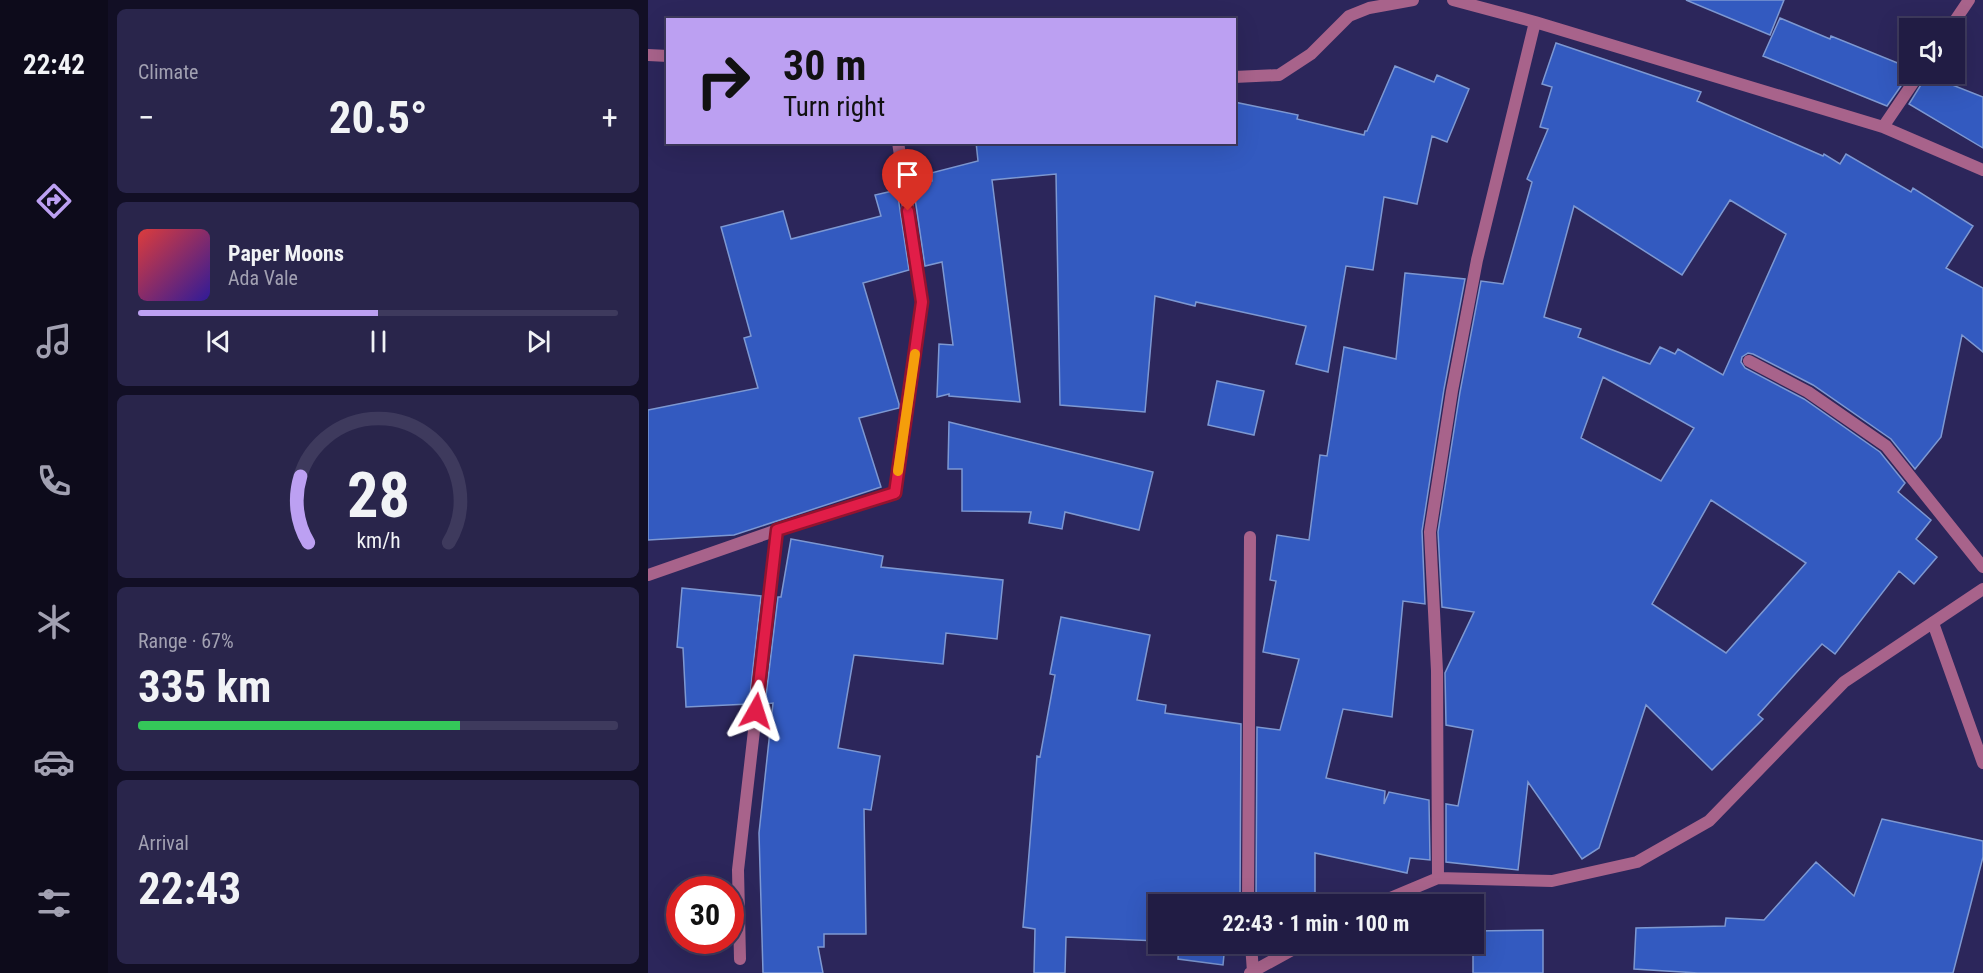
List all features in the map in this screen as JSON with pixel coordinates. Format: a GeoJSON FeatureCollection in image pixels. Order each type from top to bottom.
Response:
{"type":"FeatureCollection","features":[{"type":"Feature","properties":{"kind":"street"},"geometry":{"type":"LineString","coordinates":[[1236,77],[1279,75],[1311,54],[1349,16],[1369,8],[1413,0]]}},
{"type":"Feature","properties":{"kind":"street"},"geometry":{"type":"LineString","coordinates":[[1453,0],[1535,22],[1882,127],[1983,170]]}},
{"type":"Feature","properties":{"kind":"street"},"geometry":{"type":"LineString","coordinates":[[1957,18],[1969,0]]}},
{"type":"Feature","properties":{"kind":"street"},"geometry":{"type":"LineString","coordinates":[[1438,878],[1437,671],[1430,532],[1452,391],[1477,260],[1535,22]]}},
{"type":"Feature","properties":{"kind":"street"},"geometry":{"type":"LineString","coordinates":[[648,55],[666,56]]}},
{"type":"Feature","properties":{"kind":"street"},"geometry":{"type":"LineString","coordinates":[[1882,127],[1912,84]]}},
{"type":"Feature","properties":{"kind":"street"},"geometry":{"type":"LineString","coordinates":[[648,575],[777,530],[895,493],[922,302],[898,144]]}},
{"type":"Feature","properties":{"kind":"street"},"geometry":{"type":"LineString","coordinates":[[1749,361],[1808,392],[1886,446],[1983,567]]}},
{"type":"Feature","properties":{"kind":"street"},"geometry":{"type":"LineString","coordinates":[[740,959],[738,870],[777,530]]}},
{"type":"Feature","properties":{"kind":"street"},"geometry":{"type":"LineString","coordinates":[[1248,894],[1250,537]]}},
{"type":"Feature","properties":{"kind":"street"},"geometry":{"type":"LineString","coordinates":[[1400,894],[1438,878],[1552,881],[1637,862],[1709,820],[1844,682],[1983,589]]}},
{"type":"Feature","properties":{"kind":"street"},"geometry":{"type":"LineString","coordinates":[[1933,623],[1983,763]]}},
{"type":"Feature","properties":{"kind":"street"},"geometry":{"type":"LineString","coordinates":[[1251,954],[1251,972],[1284,954]]}},
{"type":"Feature","properties":{"kind":"building"},"geometry":{"type":"Polygon","coordinates":[[[1686,0],[1784,0],[1770,35],[1686,0]]]}},
{"type":"Feature","properties":{"kind":"building"},"geometry":{"type":"Polygon","coordinates":[[[1780,18],[1899,64],[1899,84],[1902,84],[1887,106],[1763,56],[1780,18]]]}},
{"type":"Feature","properties":{"kind":"building"},"geometry":{"type":"Polygon","coordinates":[[[1556,43],[1701,92],[1697,101],[1823,156],[1824,154],[1840,164],[1846,154],[1911,192],[1913,188],[1973,226],[1946,268],[1983,288],[1983,352],[1962,335],[1941,437],[1915,469],[1891,439],[1813,385],[1753,354],[1748,353],[1742,357],[1741,362],[1745,368],[1804,399],[1880,452],[1905,483],[1898,492],[1931,520],[1916,539],[1937,557],[1914,584],[1899,571],[1835,654],[1822,644],[1758,715],[1763,719],[1712,770],[1646,705],[1599,848],[1582,859],[1528,782],[1518,870],[1446,862],[1446,804],[1458,806],[1473,730],[1446,725],[1445,673],[1474,612],[1442,607],[1438,532],[1460,392],[1481,281],[1503,284],[1532,182],[1527,179],[1548,129],[1540,127],[1552,87],[1542,84],[1556,43]],[[1730,200],[1682,275],[1574,206],[1544,317],[1581,329],[1578,337],[1650,364],[1660,347],[1675,354],[1678,349],[1723,375],[1786,234],[1730,200]],[[1603,377],[1581,438],[1661,481],[1694,428],[1603,377]],[[1711,500],[1652,604],[1726,653],[1806,563],[1711,500]]]}},
{"type":"Feature","properties":{"kind":"building"},"geometry":{"type":"Polygon","coordinates":[[[1395,66],[1434,82],[1437,75],[1469,89],[1447,142],[1432,136],[1417,204],[1384,197],[1373,270],[1346,266],[1328,372],[1296,364],[1306,326],[1196,302],[1195,306],[1155,296],[1145,412],[1060,405],[1056,174],[992,180],[1020,402],[949,396],[949,394],[937,397],[939,344],[953,345],[942,262],[925,266],[913,185],[932,181],[931,173],[978,161],[976,144],[1236,144],[1236,102],[1298,115],[1297,119],[1364,135],[1395,66]]]}},
{"type":"Feature","properties":{"kind":"building"},"geometry":{"type":"Polygon","coordinates":[[[1921,84],[1950,84],[1983,97],[1983,148],[1909,104],[1921,84]]]}},
{"type":"Feature","properties":{"kind":"building"},"geometry":{"type":"Polygon","coordinates":[[[897,190],[909,270],[863,283],[899,404],[899,408],[859,418],[881,487],[734,535],[648,540],[648,410],[758,388],[744,338],[751,336],[721,227],[783,211],[791,239],[881,216],[875,195],[897,190]]]}},
{"type":"Feature","properties":{"kind":"building"},"geometry":{"type":"Polygon","coordinates":[[[1405,273],[1465,279],[1444,389],[1422,531],[1425,604],[1403,601],[1392,717],[1343,709],[1326,778],[1385,791],[1384,804],[1389,792],[1429,800],[1430,860],[1410,858],[1407,873],[1315,853],[1315,894],[1256,894],[1257,727],[1280,730],[1299,659],[1263,652],[1276,581],[1270,580],[1277,535],[1309,540],[1320,455],[1327,456],[1344,347],[1396,359],[1405,273]]]}},
{"type":"Feature","properties":{"kind":"building"},"geometry":{"type":"Polygon","coordinates":[[[1217,381],[1264,391],[1254,435],[1208,425],[1217,381]]]}},
{"type":"Feature","properties":{"kind":"building"},"geometry":{"type":"Polygon","coordinates":[[[949,422],[1153,472],[1139,530],[1065,512],[1062,529],[1029,523],[1031,512],[962,511],[962,469],[948,469],[949,422]]]}},
{"type":"Feature","properties":{"kind":"building"},"geometry":{"type":"Polygon","coordinates":[[[791,539],[883,556],[881,567],[1003,580],[997,639],[946,633],[943,664],[854,655],[838,748],[880,756],[871,810],[864,809],[866,934],[824,934],[824,947],[818,947],[823,973],[763,973],[759,833],[773,703],[765,704],[778,597],[781,597],[791,539]]]}},
{"type":"Feature","properties":{"kind":"building"},"geometry":{"type":"Polygon","coordinates":[[[682,588],[761,596],[749,704],[686,707],[683,648],[677,647],[682,588]]]}},
{"type":"Feature","properties":{"kind":"building"},"geometry":{"type":"Polygon","coordinates":[[[1061,617],[1150,635],[1137,700],[1166,705],[1165,713],[1241,724],[1240,894],[1148,894],[1148,941],[1066,937],[1065,973],[1034,973],[1035,929],[1023,927],[1037,756],[1040,757],[1055,675],[1050,674],[1061,617]]]}},
{"type":"Feature","properties":{"kind":"building"},"geometry":{"type":"Polygon","coordinates":[[[1882,819],[1983,841],[1983,857],[1953,973],[1698,973],[1634,969],[1636,928],[1725,926],[1726,918],[1764,920],[1816,862],[1854,896],[1882,819]]]}},
{"type":"Feature","properties":{"kind":"building"},"geometry":{"type":"Polygon","coordinates":[[[1543,930],[1543,973],[1473,973],[1473,954],[1484,954],[1484,931],[1543,930]]]}},
{"type":"Feature","properties":{"kind":"building"},"geometry":{"type":"Polygon","coordinates":[[[1178,954],[1224,954],[1223,965],[1178,959],[1178,954]]]}},
{"type":"Feature","properties":{"kind":"slow traffic"},"geometry":{"type":"LineString","coordinates":[[898,471],[915,354]]}},
{"type":"Feature","properties":{"kind":"route"},"geometry":{"type":"LineString","coordinates":[[756,711],[777,530],[895,493],[922,302],[908,211]]}}]}
